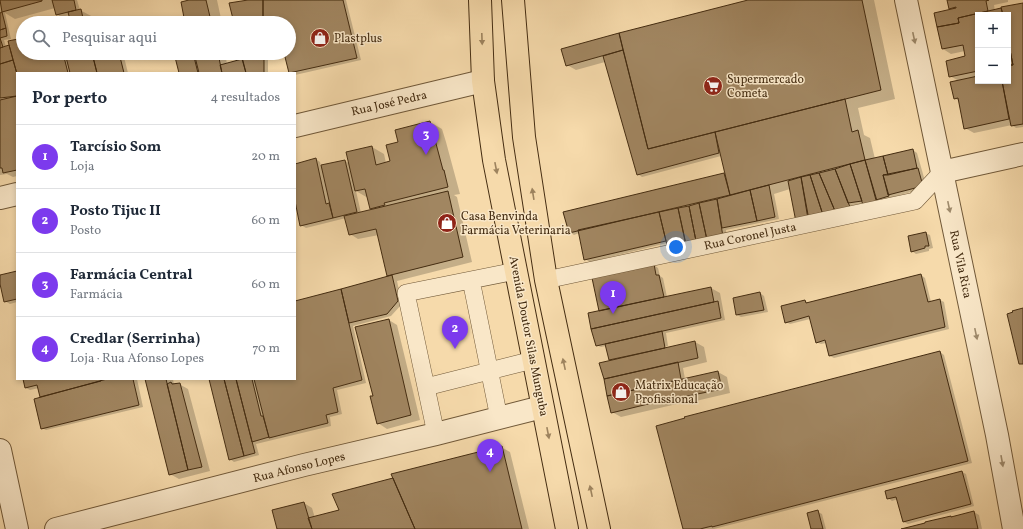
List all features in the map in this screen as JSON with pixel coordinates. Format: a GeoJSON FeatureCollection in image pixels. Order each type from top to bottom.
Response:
{"type":"FeatureCollection","features":[{"type":"Feature","properties":{"kind":"main road","name":"Avenida Doutor Silas Munguba"},"geometry":{"type":"LineString","coordinates":[[480,0],[483,80],[494,160],[567,529]]}},
{"type":"Feature","properties":{"kind":"main road"},"geometry":{"type":"LineString","coordinates":[[513,0],[524,137],[546,280],[599,529]]}},
{"type":"Feature","properties":{"kind":"street","name":"Rua Vila Rica"},"geometry":{"type":"LineString","coordinates":[[906,0],[997,435],[1014,529]]}},
{"type":"Feature","properties":{"kind":"street","name":"Rua José Pedra"},"geometry":{"type":"LineString","coordinates":[[296,126],[483,80]]}},
{"type":"Feature","properties":{"kind":"street"},"geometry":{"type":"LineString","coordinates":[[942,172],[1023,154]]}},
{"type":"Feature","properties":{"kind":"street"},"geometry":{"type":"LineString","coordinates":[[0,198],[16,194]]}},
{"type":"Feature","properties":{"kind":"street","name":"Rua Afonso Lopes"},"geometry":{"type":"LineString","coordinates":[[56,529],[304,465],[542,407]]}},
{"type":"Feature","properties":{"kind":"street"},"geometry":{"type":"LineString","coordinates":[[0,450],[17,529]]}},
{"type":"Feature","properties":{"kind":"lane","name":"Rua Coronel Justa"},"geometry":{"type":"LineString","coordinates":[[546,280],[915,201],[942,172]]}},
{"type":"Feature","properties":{"kind":"lane"},"geometry":{"type":"LineString","coordinates":[[436,434],[406,293],[516,271]]}},
{"type":"Feature","properties":{"kind":"lane"},"geometry":{"type":"LineString","coordinates":[[471,280],[499,418]]}},
{"type":"Feature","properties":{"kind":"lane"},"geometry":{"type":"LineString","coordinates":[[426,386],[489,372],[533,360]]}},
{"type":"Feature","properties":{"kind":"building"},"geometry":{"type":"Polygon","coordinates":[[[0,0],[42,0],[42,1],[2,12],[0,0]]]}},
{"type":"Feature","properties":{"kind":"building"},"geometry":{"type":"Polygon","coordinates":[[[52,0],[74,0],[76,10],[56,15],[52,0]]]}},
{"type":"Feature","properties":{"kind":"building"},"geometry":{"type":"Polygon","coordinates":[[[189,0],[206,0],[210,16],[184,16],[181,2],[189,0]]]}},
{"type":"Feature","properties":{"kind":"building"},"geometry":{"type":"Polygon","coordinates":[[[248,0],[263,0],[263,16],[232,16],[229,3],[248,0]]]}},
{"type":"Feature","properties":{"kind":"building","name":"Plastplus"},"geometry":{"type":"Polygon","coordinates":[[[263,0],[343,0],[357,58],[289,72],[286,60],[296,60],[296,16],[263,16],[263,0]]]}},
{"type":"Feature","properties":{"kind":"building"},"geometry":{"type":"Polygon","coordinates":[[[748,0],[862,0],[881,90],[648,149],[619,33],[748,0]]]}},
{"type":"Feature","properties":{"kind":"building"},"geometry":{"type":"Polygon","coordinates":[[[947,0],[989,0],[986,1],[988,11],[975,12],[975,14],[958,18],[959,23],[937,27],[934,13],[956,8],[956,7],[949,9],[947,0]]]}},
{"type":"Feature","properties":{"kind":"building"},"geometry":{"type":"Polygon","coordinates":[[[1023,3],[1023,124],[1011,126],[1003,84],[1011,84],[1011,65],[1013,65],[1011,55],[1011,12],[1002,12],[1001,7],[1023,3]]]}},
{"type":"Feature","properties":{"kind":"building"},"geometry":{"type":"Polygon","coordinates":[[[1001,8],[1002,12],[984,12],[1001,8]]]}},
{"type":"Feature","properties":{"kind":"building"},"geometry":{"type":"Polygon","coordinates":[[[81,9],[82,16],[69,16],[68,12],[81,9]]]}},
{"type":"Feature","properties":{"kind":"building"},"geometry":{"type":"Polygon","coordinates":[[[2,12],[6,28],[0,30],[0,13],[2,12]]]}},
{"type":"Feature","properties":{"kind":"building"},"geometry":{"type":"Polygon","coordinates":[[[975,14],[975,72],[949,77],[946,61],[965,56],[963,45],[942,49],[937,27],[959,23],[958,18],[975,14]]]}},
{"type":"Feature","properties":{"kind":"building"},"geometry":{"type":"Polygon","coordinates":[[[6,28],[7,36],[0,38],[0,30],[6,28]]]}},
{"type":"Feature","properties":{"kind":"building"},"geometry":{"type":"Polygon","coordinates":[[[619,33],[623,50],[566,66],[561,49],[619,33]]]}},
{"type":"Feature","properties":{"kind":"building"},"geometry":{"type":"Polygon","coordinates":[[[0,38],[3,47],[0,48],[0,38]]]}},
{"type":"Feature","properties":{"kind":"building"},"geometry":{"type":"Polygon","coordinates":[[[16,39],[16,60],[65,60],[68,72],[16,72],[8,41],[16,39]]]}},
{"type":"Feature","properties":{"kind":"building"},"geometry":{"type":"Polygon","coordinates":[[[9,45],[13,60],[0,64],[0,48],[9,45]]]}},
{"type":"Feature","properties":{"kind":"building"},"geometry":{"type":"Polygon","coordinates":[[[623,50],[648,149],[715,132],[719,153],[637,175],[603,56],[623,50]]]}},
{"type":"Feature","properties":{"kind":"building"},"geometry":{"type":"Polygon","coordinates":[[[13,60],[16,72],[16,96],[0,98],[0,64],[13,60]]]}},
{"type":"Feature","properties":{"kind":"building"},"geometry":{"type":"Polygon","coordinates":[[[67,60],[94,60],[97,72],[70,72],[67,60]]]}},
{"type":"Feature","properties":{"kind":"building"},"geometry":{"type":"Polygon","coordinates":[[[94,60],[121,60],[124,72],[97,72],[94,60]]]}},
{"type":"Feature","properties":{"kind":"building"},"geometry":{"type":"Polygon","coordinates":[[[176,60],[195,60],[198,72],[179,72],[176,60]]]}},
{"type":"Feature","properties":{"kind":"building"},"geometry":{"type":"Polygon","coordinates":[[[196,60],[219,60],[222,72],[199,72],[196,60]]]}},
{"type":"Feature","properties":{"kind":"building"},"geometry":{"type":"Polygon","coordinates":[[[242,60],[246,72],[222,72],[220,65],[242,60]]]}},
{"type":"Feature","properties":{"kind":"building"},"geometry":{"type":"Polygon","coordinates":[[[243,60],[264,60],[264,72],[246,72],[243,60]]]}},
{"type":"Feature","properties":{"kind":"building"},"geometry":{"type":"Polygon","coordinates":[[[975,77],[975,84],[1003,84],[1009,119],[964,129],[958,98],[954,99],[950,82],[975,77]]]}},
{"type":"Feature","properties":{"kind":"building"},"geometry":{"type":"Polygon","coordinates":[[[16,96],[16,170],[3,173],[2,168],[0,168],[0,100],[16,96]]]}},
{"type":"Feature","properties":{"kind":"building"},"geometry":{"type":"Polygon","coordinates":[[[845,99],[852,132],[858,130],[865,160],[730,195],[715,132],[845,99]]]}},
{"type":"Feature","properties":{"kind":"building"},"geometry":{"type":"Polygon","coordinates":[[[430,121],[448,187],[384,203],[385,205],[370,209],[365,189],[355,191],[346,152],[372,146],[376,165],[390,161],[386,145],[398,142],[395,130],[430,121]]]}},
{"type":"Feature","properties":{"kind":"building"},"geometry":{"type":"Polygon","coordinates":[[[913,149],[917,168],[888,175],[883,156],[913,149]]]}},
{"type":"Feature","properties":{"kind":"building"},"geometry":{"type":"Polygon","coordinates":[[[883,156],[888,175],[883,175],[889,196],[876,200],[865,160],[883,156]]]}},
{"type":"Feature","properties":{"kind":"building"},"geometry":{"type":"Polygon","coordinates":[[[316,158],[326,204],[329,203],[333,218],[300,226],[296,206],[296,164],[316,158]]]}},
{"type":"Feature","properties":{"kind":"building"},"geometry":{"type":"Polygon","coordinates":[[[345,160],[357,212],[333,218],[321,165],[345,160]]]}},
{"type":"Feature","properties":{"kind":"building"},"geometry":{"type":"Polygon","coordinates":[[[865,160],[877,201],[863,205],[850,164],[865,160]]]}},
{"type":"Feature","properties":{"kind":"building"},"geometry":{"type":"Polygon","coordinates":[[[850,164],[862,201],[848,203],[835,169],[850,164]]]}},
{"type":"Feature","properties":{"kind":"building"},"geometry":{"type":"Polygon","coordinates":[[[918,168],[923,186],[888,195],[883,175],[918,168]]]}},
{"type":"Feature","properties":{"kind":"building"},"geometry":{"type":"Polygon","coordinates":[[[835,169],[850,207],[835,211],[819,173],[835,169]]]}},
{"type":"Feature","properties":{"kind":"building"},"geometry":{"type":"Polygon","coordinates":[[[724,173],[730,195],[569,233],[563,212],[724,173]]]}},
{"type":"Feature","properties":{"kind":"building"},"geometry":{"type":"Polygon","coordinates":[[[819,173],[835,211],[823,215],[810,175],[819,173]]]}},
{"type":"Feature","properties":{"kind":"building"},"geometry":{"type":"Polygon","coordinates":[[[810,175],[823,215],[808,219],[801,177],[810,175]]]}},
{"type":"Feature","properties":{"kind":"building"},"geometry":{"type":"Polygon","coordinates":[[[801,177],[809,220],[796,222],[788,181],[801,177]]]}},
{"type":"Feature","properties":{"kind":"building"},"geometry":{"type":"Polygon","coordinates":[[[769,185],[775,217],[757,221],[750,190],[769,185]]]}},
{"type":"Feature","properties":{"kind":"building"},"geometry":{"type":"Polygon","coordinates":[[[750,190],[757,221],[722,228],[717,199],[750,190]]]}},
{"type":"Feature","properties":{"kind":"building"},"geometry":{"type":"Polygon","coordinates":[[[448,191],[463,257],[387,276],[376,229],[349,235],[344,216],[448,191]]]}},
{"type":"Feature","properties":{"kind":"building"},"geometry":{"type":"Polygon","coordinates":[[[717,199],[723,237],[707,240],[699,203],[717,199]]]}},
{"type":"Feature","properties":{"kind":"building"},"geometry":{"type":"Polygon","coordinates":[[[699,203],[707,240],[696,241],[689,206],[699,203]]]}},
{"type":"Feature","properties":{"kind":"building"},"geometry":{"type":"Polygon","coordinates":[[[689,206],[696,241],[686,244],[678,208],[689,206]]]}},
{"type":"Feature","properties":{"kind":"building"},"geometry":{"type":"Polygon","coordinates":[[[678,208],[685,241],[667,245],[659,212],[678,208]]]}},
{"type":"Feature","properties":{"kind":"building"},"geometry":{"type":"Polygon","coordinates":[[[659,212],[666,241],[584,260],[578,230],[659,212]]]}},
{"type":"Feature","properties":{"kind":"building"},"geometry":{"type":"Polygon","coordinates":[[[926,232],[929,246],[925,246],[925,248],[911,252],[908,236],[926,232]]]}},
{"type":"Feature","properties":{"kind":"building"},"geometry":{"type":"Polygon","coordinates":[[[654,264],[656,275],[659,275],[664,297],[599,311],[592,278],[654,264]]]}},
{"type":"Feature","properties":{"kind":"building"},"geometry":{"type":"Polygon","coordinates":[[[16,271],[16,299],[4,302],[0,284],[0,275],[16,271]]]}},
{"type":"Feature","properties":{"kind":"building"},"geometry":{"type":"Polygon","coordinates":[[[921,274],[928,302],[940,299],[945,327],[829,356],[825,340],[816,343],[809,316],[785,323],[781,306],[805,300],[806,303],[921,274]]]}},
{"type":"Feature","properties":{"kind":"building"},"geometry":{"type":"Polygon","coordinates":[[[392,275],[398,301],[387,314],[349,323],[341,289],[392,275]]]}},
{"type":"Feature","properties":{"kind":"building"},"geometry":{"type":"Polygon","coordinates":[[[711,287],[714,302],[591,329],[588,313],[711,287]]]}},
{"type":"Feature","properties":{"kind":"building"},"geometry":{"type":"Polygon","coordinates":[[[341,289],[362,380],[333,388],[338,412],[326,415],[328,423],[269,438],[254,380],[296,380],[296,301],[341,289]]]}},
{"type":"Feature","properties":{"kind":"building"},"geometry":{"type":"Polygon","coordinates":[[[760,292],[764,310],[736,315],[733,298],[760,292]]]}},
{"type":"Feature","properties":{"kind":"building"},"geometry":{"type":"Polygon","coordinates":[[[718,301],[721,318],[596,346],[591,329],[718,301]]]}},
{"type":"Feature","properties":{"kind":"building"},"geometry":{"type":"Polygon","coordinates":[[[1023,308],[1023,364],[1019,364],[1007,314],[1023,308]]]}},
{"type":"Feature","properties":{"kind":"building"},"geometry":{"type":"Polygon","coordinates":[[[389,319],[411,415],[377,424],[370,396],[373,396],[355,327],[389,319]]]}},
{"type":"Feature","properties":{"kind":"building"},"geometry":{"type":"Polygon","coordinates":[[[662,331],[665,348],[609,360],[605,344],[662,331]]]}},
{"type":"Feature","properties":{"kind":"building"},"geometry":{"type":"Polygon","coordinates":[[[695,341],[698,358],[604,379],[599,363],[695,341]]]}},
{"type":"Feature","properties":{"kind":"building"},"geometry":{"type":"Polygon","coordinates":[[[940,351],[968,461],[712,527],[683,529],[656,426],[685,418],[684,417],[940,351]]]}},
{"type":"Feature","properties":{"kind":"building"},"geometry":{"type":"Polygon","coordinates":[[[678,362],[681,379],[607,396],[604,379],[678,362]]]}},
{"type":"Feature","properties":{"kind":"building"},"geometry":{"type":"Polygon","coordinates":[[[718,371],[722,389],[673,398],[611,413],[607,396],[718,371]]]}},
{"type":"Feature","properties":{"kind":"building"},"geometry":{"type":"Polygon","coordinates":[[[23,380],[101,380],[40,397],[37,385],[25,388],[23,380]]]}},
{"type":"Feature","properties":{"kind":"building"},"geometry":{"type":"Polygon","coordinates":[[[103,380],[133,380],[139,405],[41,429],[34,399],[103,380]]]}},
{"type":"Feature","properties":{"kind":"building"},"geometry":{"type":"Polygon","coordinates":[[[145,380],[166,380],[188,470],[169,475],[145,380]]]}},
{"type":"Feature","properties":{"kind":"building"},"geometry":{"type":"Polygon","coordinates":[[[209,380],[224,380],[244,456],[229,460],[209,380]]]}},
{"type":"Feature","properties":{"kind":"building"},"geometry":{"type":"Polygon","coordinates":[[[224,380],[236,380],[255,453],[244,456],[224,380]]]}},
{"type":"Feature","properties":{"kind":"building"},"geometry":{"type":"Polygon","coordinates":[[[236,380],[252,380],[261,416],[263,416],[269,437],[252,442],[236,380]]]}},
{"type":"Feature","properties":{"kind":"building"},"geometry":{"type":"Polygon","coordinates":[[[171,382],[172,384],[180,383],[202,467],[188,470],[167,384],[171,382]]]}},
{"type":"Feature","properties":{"kind":"building"},"geometry":{"type":"Polygon","coordinates":[[[502,446],[522,529],[415,529],[391,474],[502,446]]]}},
{"type":"Feature","properties":{"kind":"building"},"geometry":{"type":"Polygon","coordinates":[[[962,471],[971,504],[903,522],[896,497],[887,499],[885,491],[962,471]]]}},
{"type":"Feature","properties":{"kind":"building"},"geometry":{"type":"Polygon","coordinates":[[[393,478],[415,529],[312,529],[308,518],[339,510],[332,494],[393,478]]]}},
{"type":"Feature","properties":{"kind":"building"},"geometry":{"type":"Polygon","coordinates":[[[304,502],[312,529],[277,529],[272,510],[304,502]]]}},
{"type":"Feature","properties":{"kind":"building"},"geometry":{"type":"Polygon","coordinates":[[[818,510],[823,529],[811,529],[807,513],[818,510]]]}},
{"type":"Feature","properties":{"kind":"building"},"geometry":{"type":"Polygon","coordinates":[[[974,511],[978,529],[901,529],[925,522],[974,511]]]}},
{"type":"Feature","properties":{"kind":"place","name":"Plastplus"},"geometry":{"type":"Point","coordinates":[320,38]}},
{"type":"Feature","properties":{"kind":"place","name":"Supermercado Cometa"},"geometry":{"type":"Point","coordinates":[713,86]}},
{"type":"Feature","properties":{"kind":"place","name":"Farmácia Central"},"geometry":{"type":"Point","coordinates":[426,155]}},
{"type":"Feature","properties":{"kind":"place","name":"Casa Benvinda Farmácia Veterinaria"},"geometry":{"type":"Point","coordinates":[447,223]}},
{"type":"Feature","properties":{"kind":"place","name":"Tarcísio Som"},"geometry":{"type":"Point","coordinates":[613,314]}},
{"type":"Feature","properties":{"kind":"place","name":"Posto Tijuc II"},"geometry":{"type":"Point","coordinates":[455,349]}},
{"type":"Feature","properties":{"kind":"place","name":"Matrix Educação Profissional"},"geometry":{"type":"Point","coordinates":[621,392]}},
{"type":"Feature","properties":{"kind":"place","name":"Credlar (Serrinha)"},"geometry":{"type":"Point","coordinates":[490,472]}}]}
